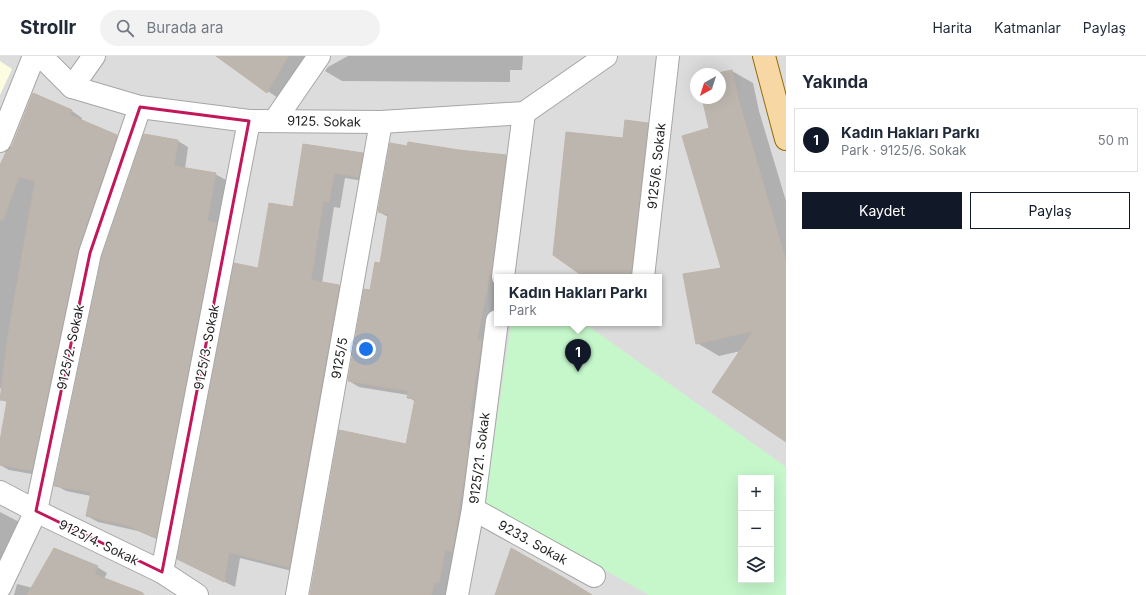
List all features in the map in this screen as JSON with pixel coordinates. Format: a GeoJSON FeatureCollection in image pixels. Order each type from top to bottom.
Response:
{"type":"FeatureCollection","features":[{"type":"Feature","properties":{"kind":"main road"},"geometry":{"type":"LineString","coordinates":[[764,56],[786,138]]}},
{"type":"Feature","properties":{"kind":"street"},"geometry":{"type":"LineString","coordinates":[[0,141],[34,56]]}},
{"type":"Feature","properties":{"kind":"street","name":"9125. Sokak"},"geometry":{"type":"LineString","coordinates":[[41,56],[72,87],[140,107],[249,121],[381,122],[524,113]]}},
{"type":"Feature","properties":{"kind":"street"},"geometry":{"type":"LineString","coordinates":[[72,87],[94,56]]}},
{"type":"Feature","properties":{"kind":"street"},"geometry":{"type":"LineString","coordinates":[[275,120],[319,56]]}},
{"type":"Feature","properties":{"kind":"street"},"geometry":{"type":"LineString","coordinates":[[503,274],[524,113],[606,56]]}},
{"type":"Feature","properties":{"kind":"street","name":"9125/6. Sokak"},"geometry":{"type":"LineString","coordinates":[[643,274],[668,56]]}},
{"type":"Feature","properties":{"kind":"street","name":"9125/2. Sokak"},"geometry":{"type":"LineString","coordinates":[[0,587],[36,511],[90,253],[140,107]]}},
{"type":"Feature","properties":{"kind":"street","name":"9125/3. Sokak"},"geometry":{"type":"LineString","coordinates":[[162,572],[249,121]]}},
{"type":"Feature","properties":{"kind":"street","name":"9125/5"},"geometry":{"type":"LineString","coordinates":[[297,595],[381,122]]}},
{"type":"Feature","properties":{"kind":"street","name":"9125/21. Sokak"},"geometry":{"type":"LineString","coordinates":[[457,595],[473,509],[496,326]]}},
{"type":"Feature","properties":{"kind":"street","name":"9125/4. Sokak"},"geometry":{"type":"LineString","coordinates":[[0,492],[162,572],[197,595]]}},
{"type":"Feature","properties":{"kind":"street","name":"9233. Sokak"},"geometry":{"type":"LineString","coordinates":[[473,509],[594,576]]}},
{"type":"Feature","properties":{"kind":"highlighted area"},"geometry":{"type":"Polygon","coordinates":[[[140,107],[249,121],[162,572],[36,511],[90,253],[140,107]]]}},
{"type":"Feature","properties":{"kind":"shaded area"},"geometry":{"type":"Polygon","coordinates":[[[0,56],[786,56],[786,595],[0,595],[0,56]]]}},
{"type":"Feature","properties":{"kind":"shaded area"},"geometry":{"type":"Polygon","coordinates":[[[0,61],[12,69],[0,95],[0,61]]]}},
{"type":"Feature","properties":{"kind":"green space"},"geometry":{"type":"Polygon","coordinates":[[[511,326],[588,326],[786,467],[786,595],[649,595],[485,503],[511,326]]]}},
{"type":"Feature","properties":{"kind":"building"},"geometry":{"type":"Polygon","coordinates":[[[216,56],[288,56],[267,93],[216,56]]]}},
{"type":"Feature","properties":{"kind":"building"},"geometry":{"type":"Polygon","coordinates":[[[732,70],[738,98],[786,261],[786,442],[712,392],[753,331],[696,344],[683,274],[721,268],[682,136],[709,128],[703,104],[726,104],[726,71],[732,70]]]}},
{"type":"Feature","properties":{"kind":"building"},"geometry":{"type":"Polygon","coordinates":[[[33,93],[72,110],[70,115],[117,135],[78,250],[32,470],[0,465],[0,441],[7,401],[0,400],[8,336],[35,181],[19,177],[3,220],[0,220],[0,165],[6,152],[12,146],[33,93]]]}},
{"type":"Feature","properties":{"kind":"building"},"geometry":{"type":"Polygon","coordinates":[[[625,120],[648,123],[631,274],[580,274],[553,255],[566,132],[623,138],[625,120]]]}},
{"type":"Feature","properties":{"kind":"building"},"geometry":{"type":"Polygon","coordinates":[[[144,134],[178,140],[174,166],[216,173],[207,221],[217,223],[156,538],[126,525],[86,516],[91,492],[54,486],[102,256],[144,134]]]}},
{"type":"Feature","properties":{"kind":"building"},"geometry":{"type":"Polygon","coordinates":[[[408,142],[459,150],[506,155],[492,265],[477,339],[482,340],[470,412],[472,412],[467,444],[469,445],[452,552],[445,550],[439,583],[434,582],[431,595],[310,595],[339,430],[406,444],[415,399],[407,398],[408,391],[348,381],[364,289],[370,290],[375,262],[380,263],[388,214],[378,212],[390,143],[407,146],[408,142]]]}},
{"type":"Feature","properties":{"kind":"building"},"geometry":{"type":"Polygon","coordinates":[[[303,144],[363,153],[359,177],[334,173],[329,202],[323,201],[311,280],[339,285],[289,567],[229,552],[224,582],[177,559],[234,263],[258,268],[269,203],[293,207],[303,144]]]}},
{"type":"Feature","properties":{"kind":"building"},"geometry":{"type":"Polygon","coordinates":[[[54,548],[98,566],[94,574],[143,593],[143,595],[27,595],[54,548]]]}},
{"type":"Feature","properties":{"kind":"building"},"geometry":{"type":"Polygon","coordinates":[[[511,548],[566,579],[592,595],[495,595],[511,548]]]}},
{"type":"Feature","properties":{"kind":"place","name":"Kadın Hakları Parkı"},"geometry":{"type":"Point","coordinates":[578,372]}}]}
